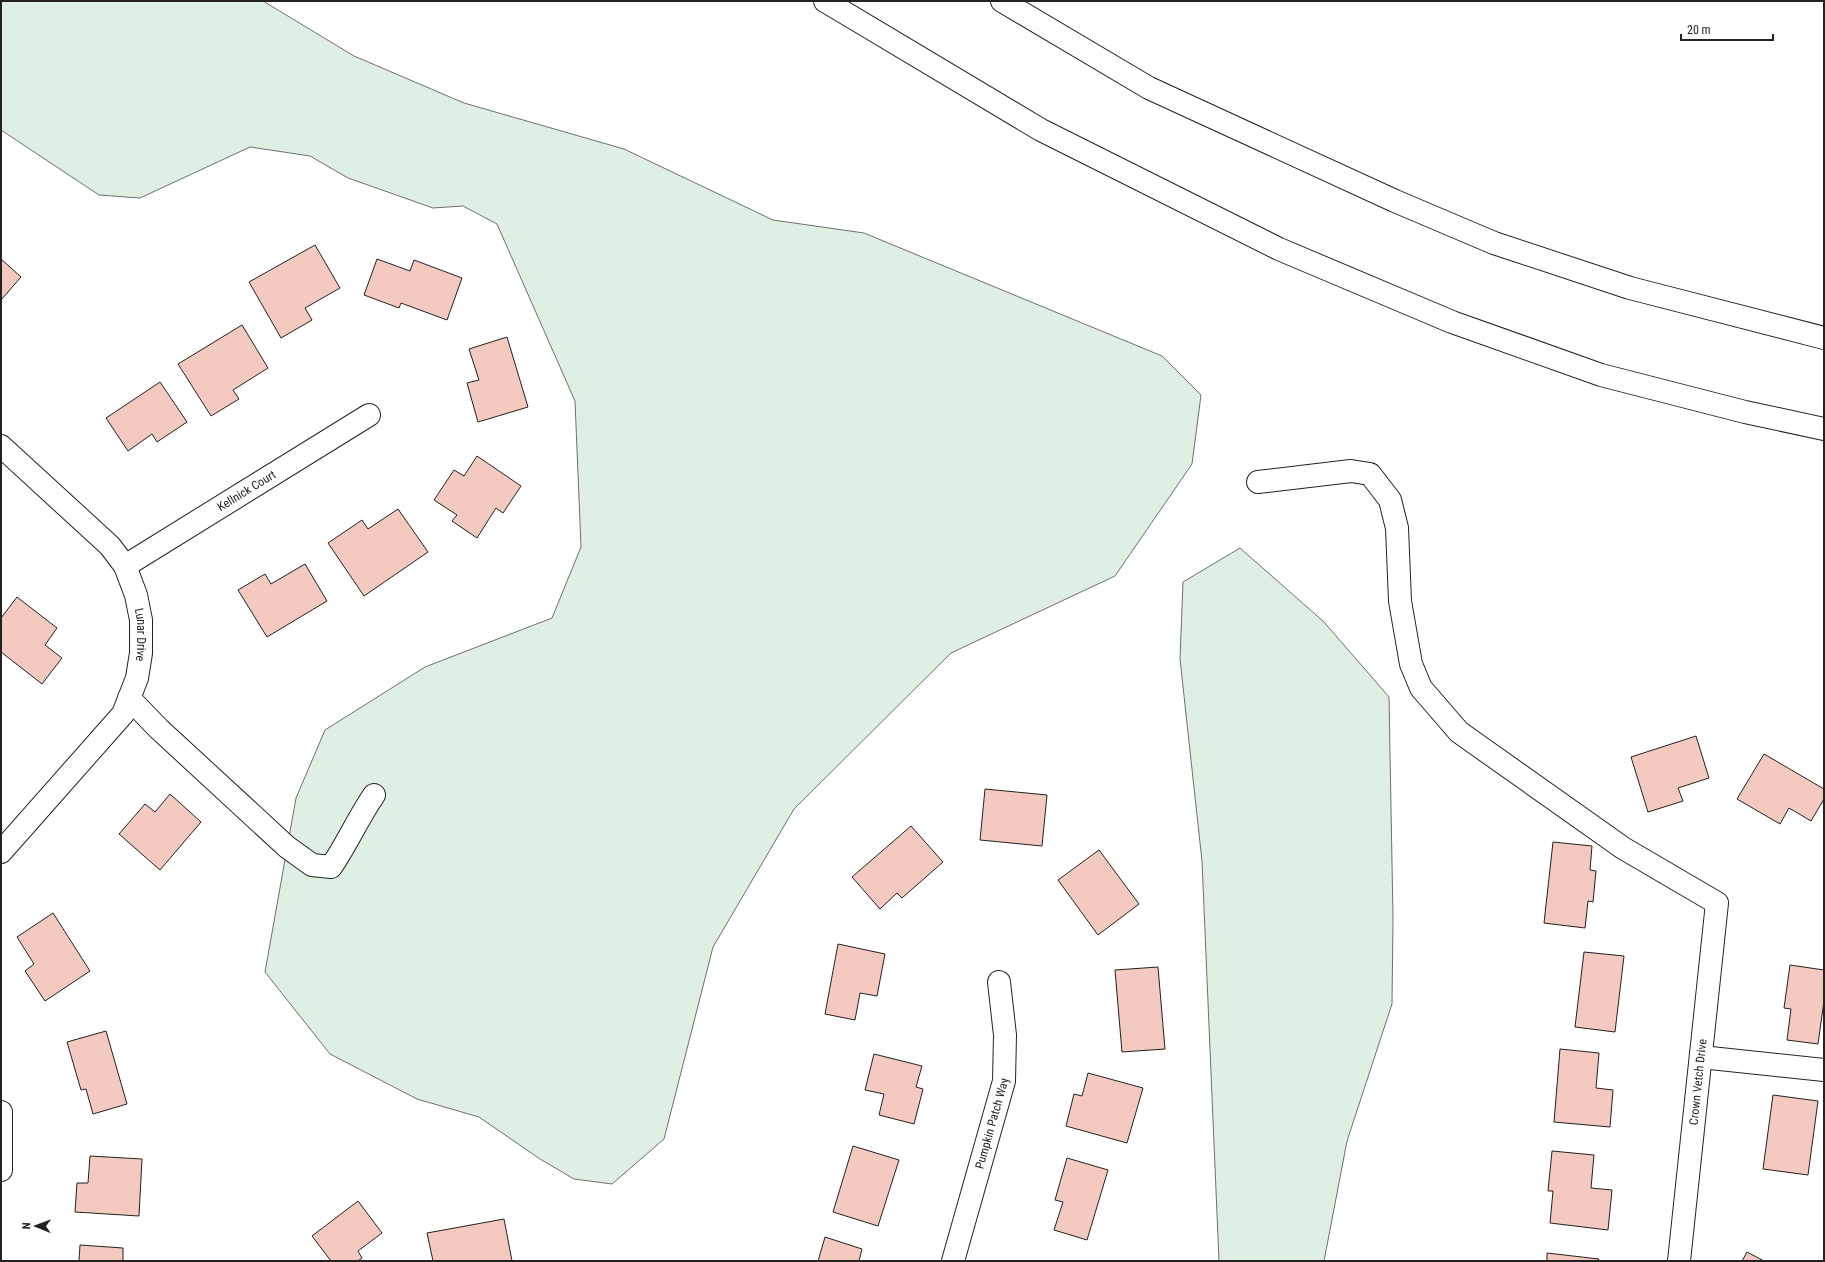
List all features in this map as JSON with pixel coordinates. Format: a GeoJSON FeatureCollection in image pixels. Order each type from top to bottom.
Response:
{"type":"FeatureCollection","features":[{"type":"Feature","properties":{"kind":"main road"},"geometry":{"type":"LineString","coordinates":[[825,1],[1041,130],[1279,249],[1452,322],[1601,375],[1745,412],[1824,429]]}},
{"type":"Feature","properties":{"kind":"main road"},"geometry":{"type":"LineString","coordinates":[[1002,1],[1149,88],[1395,201],[1494,243],[1630,288],[1824,338]]}},
{"type":"Feature","properties":{"kind":"main road","name":"Kellnick Court"},"geometry":{"type":"LineString","coordinates":[[125,566],[369,415]]}},
{"type":"Feature","properties":{"kind":"main road","name":"Lunar Drive"},"geometry":{"type":"LineString","coordinates":[[1,446],[110,546],[125,566],[136,595],[142,620],[141,653],[137,678],[123,714],[1,852]]}},
{"type":"Feature","properties":{"kind":"main road","name":"Crown Vetch Drive"},"geometry":{"type":"LineString","coordinates":[[1258,482],[1351,471],[1370,474],[1390,500],[1397,528],[1400,601],[1411,664],[1421,688],[1459,732],[1623,848],[1717,903],[1679,1261]]}},
{"type":"Feature","properties":{"kind":"main road"},"geometry":{"type":"LineString","coordinates":[[129,698],[199,767],[287,847],[312,865],[331,867],[342,851],[360,816],[374,795]]}},
{"type":"Feature","properties":{"kind":"main road","name":"Pumpkin Patch Way"},"geometry":{"type":"LineString","coordinates":[[953,1261],[1004,1081],[1005,1035],[999,982]]}},
{"type":"Feature","properties":{"kind":"main road"},"geometry":{"type":"LineString","coordinates":[[1701,1057],[1824,1070]]}},
{"type":"Feature","properties":{"kind":"main road"},"geometry":{"type":"LineString","coordinates":[[1,1112],[1,1170]]}},
{"type":"Feature","properties":{"kind":"green space"},"geometry":{"type":"Polygon","coordinates":[[[1,1],[263,1],[354,56],[464,103],[624,149],[773,220],[864,233],[1162,356],[1201,395],[1192,464],[1115,576],[951,653],[794,809],[713,947],[664,1139],[612,1184],[574,1179],[540,1159],[479,1117],[417,1099],[330,1054],[265,972],[296,798],[325,730],[425,667],[552,618],[581,547],[575,401],[497,224],[463,206],[433,208],[348,178],[310,156],[250,147],[140,198],[99,195],[1,130],[1,1]]]}},
{"type":"Feature","properties":{"kind":"green space"},"geometry":{"type":"Polygon","coordinates":[[[1240,548],[1324,622],[1389,697],[1393,918],[1392,1004],[1347,1141],[1324,1261],[1219,1261],[1202,861],[1180,659],[1183,582],[1240,548]]]}},
{"type":"Feature","properties":{"kind":"building"},"geometry":{"type":"Polygon","coordinates":[[[315,245],[340,288],[305,308],[312,320],[281,338],[249,282],[315,245]]]}},
{"type":"Feature","properties":{"kind":"building"},"geometry":{"type":"Polygon","coordinates":[[[1,259],[21,277],[1,300],[1,259]]]}},
{"type":"Feature","properties":{"kind":"building"},"geometry":{"type":"Polygon","coordinates":[[[377,259],[410,271],[414,260],[462,278],[447,320],[401,303],[399,308],[364,295],[377,259]]]}},
{"type":"Feature","properties":{"kind":"building"},"geometry":{"type":"Polygon","coordinates":[[[242,325],[268,368],[233,390],[239,399],[211,416],[178,364],[242,325]]]}},
{"type":"Feature","properties":{"kind":"building"},"geometry":{"type":"Polygon","coordinates":[[[507,337],[528,407],[478,422],[467,383],[479,380],[469,349],[507,337]]]}},
{"type":"Feature","properties":{"kind":"building"},"geometry":{"type":"Polygon","coordinates":[[[160,382],[187,422],[157,442],[152,434],[128,451],[106,418],[160,382]]]}},
{"type":"Feature","properties":{"kind":"building"},"geometry":{"type":"Polygon","coordinates":[[[477,456],[521,486],[503,513],[496,508],[477,538],[452,521],[457,515],[434,500],[454,470],[464,476],[477,456]]]}},
{"type":"Feature","properties":{"kind":"building"},"geometry":{"type":"Polygon","coordinates":[[[398,509],[428,552],[364,596],[328,543],[362,520],[368,529],[398,509]]]}},
{"type":"Feature","properties":{"kind":"building"},"geometry":{"type":"Polygon","coordinates":[[[305,564],[327,601],[267,637],[238,590],[265,574],[271,584],[305,564]]]}},
{"type":"Feature","properties":{"kind":"building"},"geometry":{"type":"Polygon","coordinates":[[[17,597],[57,628],[45,645],[62,658],[42,684],[1,652],[1,618],[17,597]]]}},
{"type":"Feature","properties":{"kind":"building"},"geometry":{"type":"Polygon","coordinates":[[[1696,736],[1709,778],[1678,788],[1683,801],[1648,812],[1631,757],[1696,736]]]}},
{"type":"Feature","properties":{"kind":"building"},"geometry":{"type":"Polygon","coordinates":[[[1764,754],[1824,789],[1824,799],[1811,821],[1789,808],[1780,824],[1737,799],[1764,754]]]}},
{"type":"Feature","properties":{"kind":"building"},"geometry":{"type":"Polygon","coordinates":[[[985,789],[1047,795],[1042,846],[980,840],[985,789]]]}},
{"type":"Feature","properties":{"kind":"building"},"geometry":{"type":"Polygon","coordinates":[[[170,794],[201,822],[160,870],[119,834],[145,804],[155,812],[170,794]]]}},
{"type":"Feature","properties":{"kind":"building"},"geometry":{"type":"Polygon","coordinates":[[[911,826],[943,862],[902,898],[897,893],[880,909],[852,877],[911,826]]]}},
{"type":"Feature","properties":{"kind":"building"},"geometry":{"type":"Polygon","coordinates":[[[1553,842],[1592,846],[1590,870],[1596,871],[1593,902],[1588,901],[1585,928],[1544,923],[1553,842]]]}},
{"type":"Feature","properties":{"kind":"building"},"geometry":{"type":"Polygon","coordinates":[[[1099,850],[1139,904],[1098,935],[1058,880],[1099,850]]]}},
{"type":"Feature","properties":{"kind":"building"},"geometry":{"type":"Polygon","coordinates":[[[53,913],[90,971],[45,1001],[25,971],[34,964],[17,937],[53,913]]]}},
{"type":"Feature","properties":{"kind":"building"},"geometry":{"type":"Polygon","coordinates":[[[838,944],[885,954],[877,996],[860,993],[855,1020],[825,1014],[838,944]]]}},
{"type":"Feature","properties":{"kind":"building"},"geometry":{"type":"Polygon","coordinates":[[[1584,952],[1624,956],[1615,1032],[1575,1027],[1584,952]]]}},
{"type":"Feature","properties":{"kind":"building"},"geometry":{"type":"Polygon","coordinates":[[[1790,965],[1824,970],[1824,1001],[1818,1044],[1787,1040],[1791,1009],[1784,1008],[1790,965]]]}},
{"type":"Feature","properties":{"kind":"building"},"geometry":{"type":"Polygon","coordinates":[[[1158,967],[1165,1049],[1122,1052],[1115,970],[1158,967]]]}},
{"type":"Feature","properties":{"kind":"building"},"geometry":{"type":"Polygon","coordinates":[[[106,1031],[127,1104],[93,1114],[86,1089],[81,1090],[67,1042],[106,1031]]]}},
{"type":"Feature","properties":{"kind":"building"},"geometry":{"type":"Polygon","coordinates":[[[1560,1049],[1599,1053],[1596,1088],[1613,1090],[1610,1127],[1554,1122],[1560,1049]]]}},
{"type":"Feature","properties":{"kind":"building"},"geometry":{"type":"Polygon","coordinates":[[[874,1054],[922,1066],[916,1087],[923,1089],[914,1124],[879,1115],[884,1094],[865,1090],[874,1054]]]}},
{"type":"Feature","properties":{"kind":"building"},"geometry":{"type":"Polygon","coordinates":[[[1088,1073],[1143,1088],[1127,1143],[1066,1126],[1074,1094],[1082,1096],[1088,1073]]]}},
{"type":"Feature","properties":{"kind":"building"},"geometry":{"type":"Polygon","coordinates":[[[1773,1095],[1818,1101],[1808,1175],[1763,1169],[1773,1095]]]}},
{"type":"Feature","properties":{"kind":"building"},"geometry":{"type":"Polygon","coordinates":[[[853,1146],[899,1160],[878,1226],[833,1212],[853,1146]]]}},
{"type":"Feature","properties":{"kind":"building"},"geometry":{"type":"Polygon","coordinates":[[[1552,1151],[1594,1155],[1591,1188],[1612,1190],[1608,1230],[1550,1223],[1553,1191],[1548,1191],[1552,1151]]]}},
{"type":"Feature","properties":{"kind":"building"},"geometry":{"type":"Polygon","coordinates":[[[90,1156],[142,1159],[139,1216],[75,1212],[77,1183],[88,1183],[90,1156]]]}},
{"type":"Feature","properties":{"kind":"building"},"geometry":{"type":"Polygon","coordinates":[[[1067,1158],[1108,1170],[1087,1240],[1054,1230],[1063,1202],[1055,1200],[1067,1158]]]}},
{"type":"Feature","properties":{"kind":"building"},"geometry":{"type":"Polygon","coordinates":[[[358,1201],[382,1233],[358,1251],[362,1258],[358,1261],[331,1261],[312,1236],[358,1201]]]}},
{"type":"Feature","properties":{"kind":"building"},"geometry":{"type":"Polygon","coordinates":[[[504,1219],[512,1261],[433,1261],[427,1233],[504,1219]]]}},
{"type":"Feature","properties":{"kind":"building"},"geometry":{"type":"Polygon","coordinates":[[[825,1237],[862,1249],[859,1261],[818,1261],[825,1237]]]}},
{"type":"Feature","properties":{"kind":"building"},"geometry":{"type":"Polygon","coordinates":[[[80,1245],[123,1248],[123,1261],[79,1261],[80,1245]]]}},
{"type":"Feature","properties":{"kind":"building"},"geometry":{"type":"Polygon","coordinates":[[[1747,1252],[1764,1261],[1742,1261],[1747,1252]]]}},
{"type":"Feature","properties":{"kind":"building"},"geometry":{"type":"Polygon","coordinates":[[[1547,1253],[1599,1259],[1598,1261],[1547,1261],[1547,1253]]]}}]}
